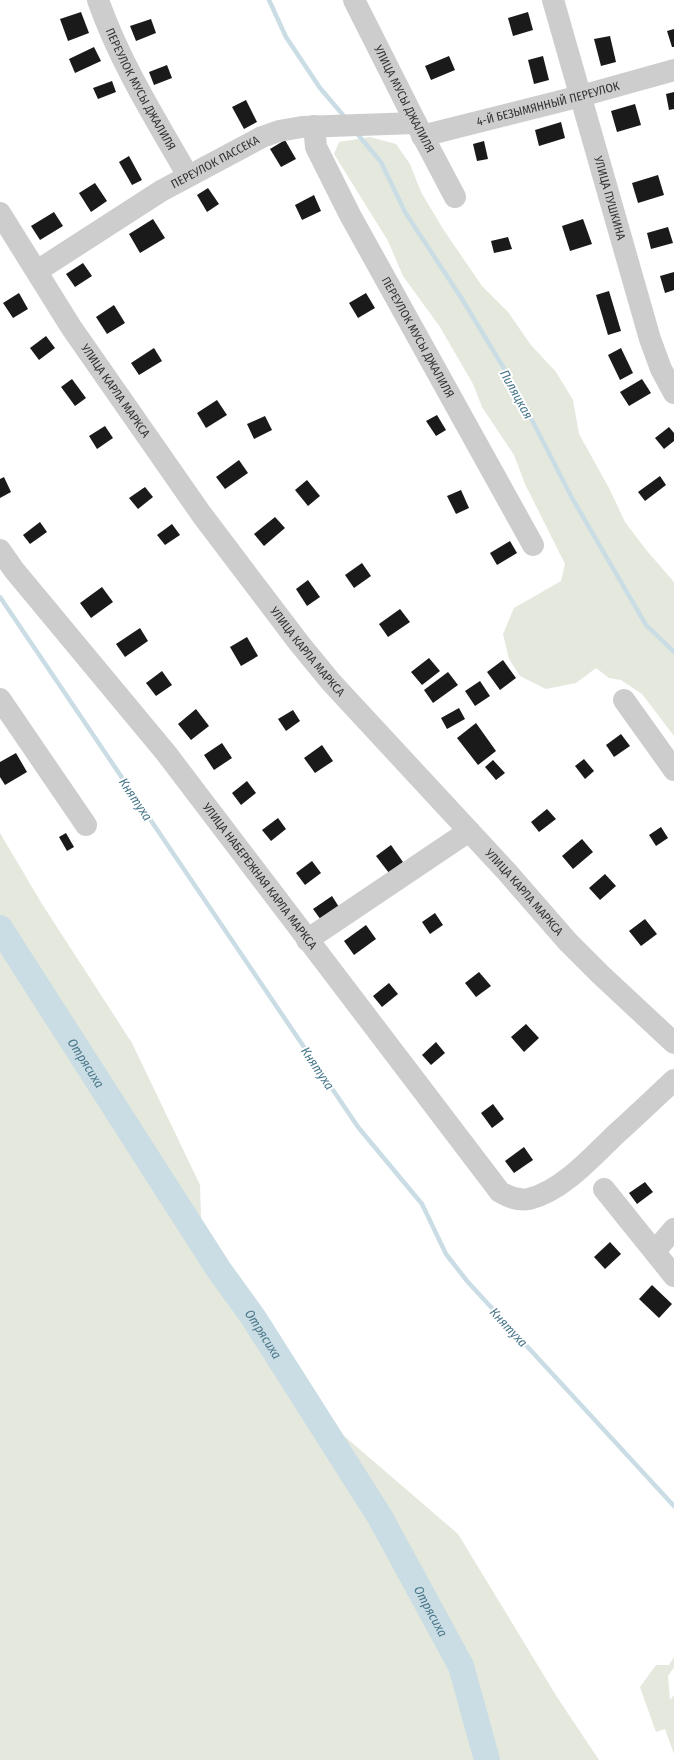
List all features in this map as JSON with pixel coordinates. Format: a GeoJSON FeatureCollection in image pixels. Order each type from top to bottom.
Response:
{"type":"FeatureCollection","features":[{"type":"Feature","properties":{"kind":"street","name":"ПЕРЕУЛОК МУСЫ ДЖАЛИЛЯ"},"geometry":{"type":"LineString","coordinates":[[98,0],[129,74],[188,176]]}},
{"type":"Feature","properties":{"kind":"street","name":"УЛИЦА МУСЫ ДЖАЛИЛЯ"},"geometry":{"type":"LineString","coordinates":[[354,0],[419,130],[455,197]]}},
{"type":"Feature","properties":{"kind":"street","name":"УЛИЦА ПУШКИНА"},"geometry":{"type":"LineString","coordinates":[[553,0],[650,339],[661,369],[674,394]]}},
{"type":"Feature","properties":{"kind":"street","name":"4-Й БЕЗЫМЯННЫЙ ПЕРЕУЛОК"},"geometry":{"type":"LineString","coordinates":[[419,130],[581,96],[674,70]]}},
{"type":"Feature","properties":{"kind":"street","name":"ПЕРЕУЛОК МУСЫ ДЖАЛИЛЯ"},"geometry":{"type":"LineString","coordinates":[[314,126],[316,147],[350,215],[533,545]]}},
{"type":"Feature","properties":{"kind":"street","name":"ПЕРЕУЛОК ПАССЕКА"},"geometry":{"type":"LineString","coordinates":[[37,271],[161,191],[262,137],[279,131],[314,126],[419,130]]}},
{"type":"Feature","properties":{"kind":"street","name":"УЛИЦА КАРЛА МАРКСА"},"geometry":{"type":"LineString","coordinates":[[0,213],[71,327],[202,515],[299,643],[331,682],[469,831],[568,942],[674,1043]]}},
{"type":"Feature","properties":{"kind":"street","name":"УЛИЦА НАБЕРЕЖНАЯ КАРЛА МАРКСА"},"geometry":{"type":"LineString","coordinates":[[0,550],[14,570],[166,753],[307,940],[416,1079],[500,1192],[518,1200],[538,1196],[562,1183],[674,1080]]}},
{"type":"Feature","properties":{"kind":"street"},"geometry":{"type":"LineString","coordinates":[[0,699],[86,825]]}},
{"type":"Feature","properties":{"kind":"street"},"geometry":{"type":"LineString","coordinates":[[624,700],[674,770]]}},
{"type":"Feature","properties":{"kind":"street"},"geometry":{"type":"LineString","coordinates":[[307,940],[469,831]]}},
{"type":"Feature","properties":{"kind":"street"},"geometry":{"type":"LineString","coordinates":[[604,1189],[674,1276]]}},
{"type":"Feature","properties":{"kind":"street"},"geometry":{"type":"LineString","coordinates":[[655,1251],[674,1229]]}},
{"type":"Feature","properties":{"kind":"shaded area"},"geometry":{"type":"Polygon","coordinates":[[[370,137],[396,144],[410,164],[421,192],[443,229],[482,286],[508,312],[531,345],[556,372],[573,400],[579,434],[609,488],[625,522],[647,551],[674,582],[674,736],[642,694],[621,680],[609,678],[596,668],[576,683],[546,689],[520,676],[509,659],[503,634],[514,608],[561,581],[565,564],[525,484],[514,455],[482,407],[473,384],[440,327],[403,276],[388,241],[334,154],[339,142],[370,137]]]}},
{"type":"Feature","properties":{"kind":"shaded area"},"geometry":{"type":"Polygon","coordinates":[[[0,833],[42,904],[132,1043],[200,1185],[202,1244],[219,1270],[278,1379],[458,1534],[557,1697],[599,1760],[0,1760],[0,833]]]}},
{"type":"Feature","properties":{"kind":"shaded area"},"geometry":{"type":"Polygon","coordinates":[[[674,1657],[674,1667],[668,1676],[670,1700],[674,1695],[674,1754],[665,1729],[656,1732],[640,1687],[656,1665],[669,1665],[674,1657]]]}},
{"type":"Feature","properties":{"kind":"building"},"geometry":{"type":"Polygon","coordinates":[[[81,12],[89,33],[68,41],[60,19],[81,12]]]}},
{"type":"Feature","properties":{"kind":"building"},"geometry":{"type":"Polygon","coordinates":[[[528,12],[533,30],[513,36],[508,18],[528,12]]]}},
{"type":"Feature","properties":{"kind":"building"},"geometry":{"type":"Polygon","coordinates":[[[151,19],[156,33],[136,41],[130,26],[151,19]]]}},
{"type":"Feature","properties":{"kind":"building"},"geometry":{"type":"Polygon","coordinates":[[[674,29],[674,47],[672,47],[667,31],[674,29]]]}},
{"type":"Feature","properties":{"kind":"building"},"geometry":{"type":"Polygon","coordinates":[[[610,36],[616,62],[601,66],[594,39],[610,36]]]}},
{"type":"Feature","properties":{"kind":"building"},"geometry":{"type":"Polygon","coordinates":[[[94,47],[101,61],[75,73],[69,59],[94,47]]]}},
{"type":"Feature","properties":{"kind":"building"},"geometry":{"type":"Polygon","coordinates":[[[449,56],[455,70],[431,80],[425,66],[449,56]]]}},
{"type":"Feature","properties":{"kind":"building"},"geometry":{"type":"Polygon","coordinates":[[[543,56],[549,80],[534,84],[528,60],[543,56]]]}},
{"type":"Feature","properties":{"kind":"building"},"geometry":{"type":"Polygon","coordinates":[[[167,65],[172,78],[154,85],[149,72],[167,65]]]}},
{"type":"Feature","properties":{"kind":"building"},"geometry":{"type":"Polygon","coordinates":[[[112,81],[116,92],[98,99],[93,88],[112,81]]]}},
{"type":"Feature","properties":{"kind":"building"},"geometry":{"type":"Polygon","coordinates":[[[674,92],[674,109],[669,110],[666,94],[674,92]]]}},
{"type":"Feature","properties":{"kind":"building"},"geometry":{"type":"Polygon","coordinates":[[[246,100],[257,122],[244,129],[232,107],[246,100]]]}},
{"type":"Feature","properties":{"kind":"building"},"geometry":{"type":"Polygon","coordinates":[[[635,104],[641,125],[617,132],[611,111],[635,104]]]}},
{"type":"Feature","properties":{"kind":"building"},"geometry":{"type":"Polygon","coordinates":[[[561,122],[565,138],[539,146],[535,130],[561,122]]]}},
{"type":"Feature","properties":{"kind":"building"},"geometry":{"type":"Polygon","coordinates":[[[285,140],[296,159],[281,167],[270,149],[285,140]]]}},
{"type":"Feature","properties":{"kind":"building"},"geometry":{"type":"Polygon","coordinates":[[[484,141],[488,159],[477,161],[473,144],[484,141]]]}},
{"type":"Feature","properties":{"kind":"building"},"geometry":{"type":"Polygon","coordinates":[[[129,156],[142,180],[132,185],[119,162],[129,156]]]}},
{"type":"Feature","properties":{"kind":"building"},"geometry":{"type":"Polygon","coordinates":[[[658,175],[664,195],[638,203],[632,183],[658,175]]]}},
{"type":"Feature","properties":{"kind":"building"},"geometry":{"type":"Polygon","coordinates":[[[95,183],[107,201],[91,212],[79,193],[95,183]]]}},
{"type":"Feature","properties":{"kind":"building"},"geometry":{"type":"Polygon","coordinates":[[[208,188],[219,204],[207,212],[197,195],[208,188]]]}},
{"type":"Feature","properties":{"kind":"building"},"geometry":{"type":"Polygon","coordinates":[[[314,195],[321,211],[302,220],[295,205],[314,195]]]}},
{"type":"Feature","properties":{"kind":"building"},"geometry":{"type":"Polygon","coordinates":[[[54,212],[63,226],[40,240],[31,226],[54,212]]]}},
{"type":"Feature","properties":{"kind":"building"},"geometry":{"type":"Polygon","coordinates":[[[153,219],[165,238],[140,253],[129,234],[153,219]]]}},
{"type":"Feature","properties":{"kind":"building"},"geometry":{"type":"Polygon","coordinates":[[[583,219],[592,244],[570,251],[562,226],[583,219]]]}},
{"type":"Feature","properties":{"kind":"building"},"geometry":{"type":"Polygon","coordinates":[[[668,227],[673,243],[651,249],[647,233],[668,227]]]}},
{"type":"Feature","properties":{"kind":"building"},"geometry":{"type":"Polygon","coordinates":[[[508,237],[512,249],[494,253],[491,241],[508,237]]]}},
{"type":"Feature","properties":{"kind":"building"},"geometry":{"type":"Polygon","coordinates":[[[83,263],[92,276],[75,287],[66,274],[83,263]]]}},
{"type":"Feature","properties":{"kind":"building"},"geometry":{"type":"Polygon","coordinates":[[[674,272],[674,290],[665,293],[660,276],[674,272]]]}},
{"type":"Feature","properties":{"kind":"building"},"geometry":{"type":"Polygon","coordinates":[[[609,291],[621,331],[608,335],[596,295],[609,291]]]}},
{"type":"Feature","properties":{"kind":"building"},"geometry":{"type":"Polygon","coordinates":[[[19,293],[28,309],[13,318],[3,303],[19,293]]]}},
{"type":"Feature","properties":{"kind":"building"},"geometry":{"type":"Polygon","coordinates":[[[366,293],[375,308],[358,318],[349,303],[366,293]]]}},
{"type":"Feature","properties":{"kind":"building"},"geometry":{"type":"Polygon","coordinates":[[[114,305],[125,323],[107,334],[96,317],[114,305]]]}},
{"type":"Feature","properties":{"kind":"building"},"geometry":{"type":"Polygon","coordinates":[[[46,336],[55,348],[39,360],[30,348],[46,336]]]}},
{"type":"Feature","properties":{"kind":"building"},"geometry":{"type":"Polygon","coordinates":[[[154,348],[162,361],[139,375],[131,363],[154,348]]]}},
{"type":"Feature","properties":{"kind":"building"},"geometry":{"type":"Polygon","coordinates":[[[621,348],[633,373],[620,380],[608,355],[621,348]]]}},
{"type":"Feature","properties":{"kind":"building"},"geometry":{"type":"Polygon","coordinates":[[[72,379],[86,398],[75,406],[61,387],[72,379]]]}},
{"type":"Feature","properties":{"kind":"building"},"geometry":{"type":"Polygon","coordinates":[[[642,379],[651,393],[629,406],[620,392],[642,379]]]}},
{"type":"Feature","properties":{"kind":"building"},"geometry":{"type":"Polygon","coordinates":[[[217,400],[227,415],[206,428],[197,413],[217,400]]]}},
{"type":"Feature","properties":{"kind":"building"},"geometry":{"type":"Polygon","coordinates":[[[437,415],[446,430],[436,436],[426,421],[437,415]]]}},
{"type":"Feature","properties":{"kind":"building"},"geometry":{"type":"Polygon","coordinates":[[[265,416],[272,430],[254,439],[247,424],[265,416]]]}},
{"type":"Feature","properties":{"kind":"building"},"geometry":{"type":"Polygon","coordinates":[[[105,426],[113,438],[97,449],[89,436],[105,426]]]}},
{"type":"Feature","properties":{"kind":"building"},"geometry":{"type":"Polygon","coordinates":[[[669,427],[674,433],[674,441],[664,449],[655,438],[669,427]]]}},
{"type":"Feature","properties":{"kind":"building"},"geometry":{"type":"Polygon","coordinates":[[[239,460],[248,473],[225,489],[216,477],[239,460]]]}},
{"type":"Feature","properties":{"kind":"building"},"geometry":{"type":"Polygon","coordinates":[[[660,476],[666,485],[645,501],[638,492],[660,476]]]}},
{"type":"Feature","properties":{"kind":"building"},"geometry":{"type":"Polygon","coordinates":[[[4,477],[11,492],[0,498],[0,479],[4,477]]]}},
{"type":"Feature","properties":{"kind":"building"},"geometry":{"type":"Polygon","coordinates":[[[307,480],[320,496],[308,506],[295,490],[307,480]]]}},
{"type":"Feature","properties":{"kind":"building"},"geometry":{"type":"Polygon","coordinates":[[[145,487],[153,497],[138,509],[129,498],[145,487]]]}},
{"type":"Feature","properties":{"kind":"building"},"geometry":{"type":"Polygon","coordinates":[[[461,490],[469,508],[456,514],[447,496],[461,490]]]}},
{"type":"Feature","properties":{"kind":"building"},"geometry":{"type":"Polygon","coordinates":[[[275,517],[285,528],[264,546],[254,534],[275,517]]]}},
{"type":"Feature","properties":{"kind":"building"},"geometry":{"type":"Polygon","coordinates":[[[40,522],[47,532],[30,544],[23,535],[40,522]]]}},
{"type":"Feature","properties":{"kind":"building"},"geometry":{"type":"Polygon","coordinates":[[[172,524],[180,535],[165,545],[157,535],[172,524]]]}},
{"type":"Feature","properties":{"kind":"building"},"geometry":{"type":"Polygon","coordinates":[[[510,541],[517,553],[497,565],[490,553],[510,541]]]}},
{"type":"Feature","properties":{"kind":"building"},"geometry":{"type":"Polygon","coordinates":[[[362,563],[371,576],[354,588],[345,575],[362,563]]]}},
{"type":"Feature","properties":{"kind":"building"},"geometry":{"type":"Polygon","coordinates":[[[308,580],[320,597],[307,606],[296,589],[308,580]]]}},
{"type":"Feature","properties":{"kind":"building"},"geometry":{"type":"Polygon","coordinates":[[[102,587],[113,602],[91,618],[80,603],[102,587]]]}},
{"type":"Feature","properties":{"kind":"building"},"geometry":{"type":"Polygon","coordinates":[[[400,609],[410,622],[388,637],[379,624],[400,609]]]}},
{"type":"Feature","properties":{"kind":"building"},"geometry":{"type":"Polygon","coordinates":[[[140,628],[148,641],[125,657],[116,644],[140,628]]]}},
{"type":"Feature","properties":{"kind":"building"},"geometry":{"type":"Polygon","coordinates":[[[247,637],[258,656],[241,666],[230,647],[247,637]]]}},
{"type":"Feature","properties":{"kind":"building"},"geometry":{"type":"Polygon","coordinates":[[[429,658],[440,671],[422,685],[411,672],[429,658]]]}},
{"type":"Feature","properties":{"kind":"building"},"geometry":{"type":"Polygon","coordinates":[[[503,660],[516,678],[500,690],[487,672],[503,660]]]}},
{"type":"Feature","properties":{"kind":"building"},"geometry":{"type":"Polygon","coordinates":[[[162,671],[172,685],[156,696],[146,683],[162,671]]]}},
{"type":"Feature","properties":{"kind":"building"},"geometry":{"type":"Polygon","coordinates":[[[448,672],[458,685],[433,703],[424,690],[448,672]]]}},
{"type":"Feature","properties":{"kind":"building"},"geometry":{"type":"Polygon","coordinates":[[[480,681],[490,696],[475,706],[465,691],[480,681]]]}},
{"type":"Feature","properties":{"kind":"building"},"geometry":{"type":"Polygon","coordinates":[[[459,708],[465,719],[447,729],[441,718],[459,708]]]}},
{"type":"Feature","properties":{"kind":"building"},"geometry":{"type":"Polygon","coordinates":[[[196,709],[209,726],[191,740],[178,724],[196,709]]]}},
{"type":"Feature","properties":{"kind":"building"},"geometry":{"type":"Polygon","coordinates":[[[293,710],[300,721],[286,731],[278,719],[293,710]]]}},
{"type":"Feature","properties":{"kind":"building"},"geometry":{"type":"Polygon","coordinates":[[[476,723],[496,751],[478,765],[457,738],[476,723]]]}},
{"type":"Feature","properties":{"kind":"building"},"geometry":{"type":"Polygon","coordinates":[[[621,734],[630,746],[614,757],[606,745],[621,734]]]}},
{"type":"Feature","properties":{"kind":"building"},"geometry":{"type":"Polygon","coordinates":[[[222,743],[232,758],[214,770],[204,755],[222,743]]]}},
{"type":"Feature","properties":{"kind":"building"},"geometry":{"type":"Polygon","coordinates":[[[322,745],[333,761],[315,773],[304,758],[322,745]]]}},
{"type":"Feature","properties":{"kind":"building"},"geometry":{"type":"Polygon","coordinates":[[[16,753],[27,772],[5,785],[0,777],[0,762],[16,753]]]}},
{"type":"Feature","properties":{"kind":"building"},"geometry":{"type":"Polygon","coordinates":[[[584,759],[594,771],[585,779],[575,766],[584,759]]]}},
{"type":"Feature","properties":{"kind":"building"},"geometry":{"type":"Polygon","coordinates":[[[493,760],[505,773],[496,780],[485,767],[493,760]]]}},
{"type":"Feature","properties":{"kind":"building"},"geometry":{"type":"Polygon","coordinates":[[[247,781],[256,793],[241,805],[232,793],[247,781]]]}},
{"type":"Feature","properties":{"kind":"building"},"geometry":{"type":"Polygon","coordinates":[[[547,809],[556,819],[539,832],[531,822],[547,809]]]}},
{"type":"Feature","properties":{"kind":"building"},"geometry":{"type":"Polygon","coordinates":[[[278,818],[286,829],[271,841],[262,830],[278,818]]]}},
{"type":"Feature","properties":{"kind":"building"},"geometry":{"type":"Polygon","coordinates":[[[661,827],[668,838],[656,846],[649,835],[661,827]]]}},
{"type":"Feature","properties":{"kind":"building"},"geometry":{"type":"Polygon","coordinates":[[[66,833],[74,847],[67,851],[59,837],[66,833]]]}},
{"type":"Feature","properties":{"kind":"building"},"geometry":{"type":"Polygon","coordinates":[[[582,839],[593,852],[573,869],[562,856],[582,839]]]}},
{"type":"Feature","properties":{"kind":"building"},"geometry":{"type":"Polygon","coordinates":[[[391,845],[403,862],[389,873],[376,856],[391,845]]]}},
{"type":"Feature","properties":{"kind":"building"},"geometry":{"type":"Polygon","coordinates":[[[312,861],[321,873],[305,885],[296,873],[312,861]]]}},
{"type":"Feature","properties":{"kind":"building"},"geometry":{"type":"Polygon","coordinates":[[[605,874],[616,886],[600,900],[589,888],[605,874]]]}},
{"type":"Feature","properties":{"kind":"building"},"geometry":{"type":"Polygon","coordinates":[[[332,896],[339,907],[321,920],[313,909],[332,896]]]}},
{"type":"Feature","properties":{"kind":"building"},"geometry":{"type":"Polygon","coordinates":[[[435,913],[443,925],[430,934],[422,922],[435,913]]]}},
{"type":"Feature","properties":{"kind":"building"},"geometry":{"type":"Polygon","coordinates":[[[645,919],[657,934],[641,946],[629,931],[645,919]]]}},
{"type":"Feature","properties":{"kind":"building"},"geometry":{"type":"Polygon","coordinates":[[[366,925],[376,939],[354,955],[344,941],[366,925]]]}},
{"type":"Feature","properties":{"kind":"building"},"geometry":{"type":"Polygon","coordinates":[[[479,972],[491,986],[476,997],[465,983],[479,972]]]}},
{"type":"Feature","properties":{"kind":"building"},"geometry":{"type":"Polygon","coordinates":[[[389,983],[398,994],[382,1007],[373,996],[389,983]]]}},
{"type":"Feature","properties":{"kind":"building"},"geometry":{"type":"Polygon","coordinates":[[[526,1024],[539,1038],[524,1052],[511,1037],[526,1024]]]}},
{"type":"Feature","properties":{"kind":"building"},"geometry":{"type":"Polygon","coordinates":[[[436,1042],[445,1053],[431,1065],[422,1055],[436,1042]]]}},
{"type":"Feature","properties":{"kind":"building"},"geometry":{"type":"Polygon","coordinates":[[[493,1104],[504,1119],[492,1128],[481,1113],[493,1104]]]}},
{"type":"Feature","properties":{"kind":"building"},"geometry":{"type":"Polygon","coordinates":[[[524,1147],[533,1160],[514,1173],[505,1161],[524,1147]]]}},
{"type":"Feature","properties":{"kind":"building"},"geometry":{"type":"Polygon","coordinates":[[[645,1182],[653,1192],[637,1204],[629,1193],[645,1182]]]}},
{"type":"Feature","properties":{"kind":"building"},"geometry":{"type":"Polygon","coordinates":[[[610,1242],[621,1254],[605,1269],[594,1257],[610,1242]]]}},
{"type":"Feature","properties":{"kind":"building"},"geometry":{"type":"Polygon","coordinates":[[[652,1285],[672,1304],[659,1318],[639,1299],[652,1285]]]}},
{"type":"Feature","properties":{"kind":"waterway"},"geometry":{"type":"LineString","coordinates":[[269,0],[286,37],[320,88],[343,115]]}},
{"type":"Feature","properties":{"kind":"waterway","name":"Пиляцкая"},"geometry":{"type":"LineString","coordinates":[[359,136],[381,162],[405,212],[462,299],[514,385],[572,498],[646,625],[674,652]]}},
{"type":"Feature","properties":{"kind":"waterway","name":"Княтуха"},"geometry":{"type":"LineString","coordinates":[[0,597],[358,1127],[422,1204],[446,1254],[467,1281],[674,1506]]}},
{"type":"Feature","properties":{"kind":"waterway","name":"Отрясиха"},"geometry":{"type":"LineString","coordinates":[[0,928],[219,1270],[253,1317],[380,1517],[461,1666],[487,1760]]}}]}
